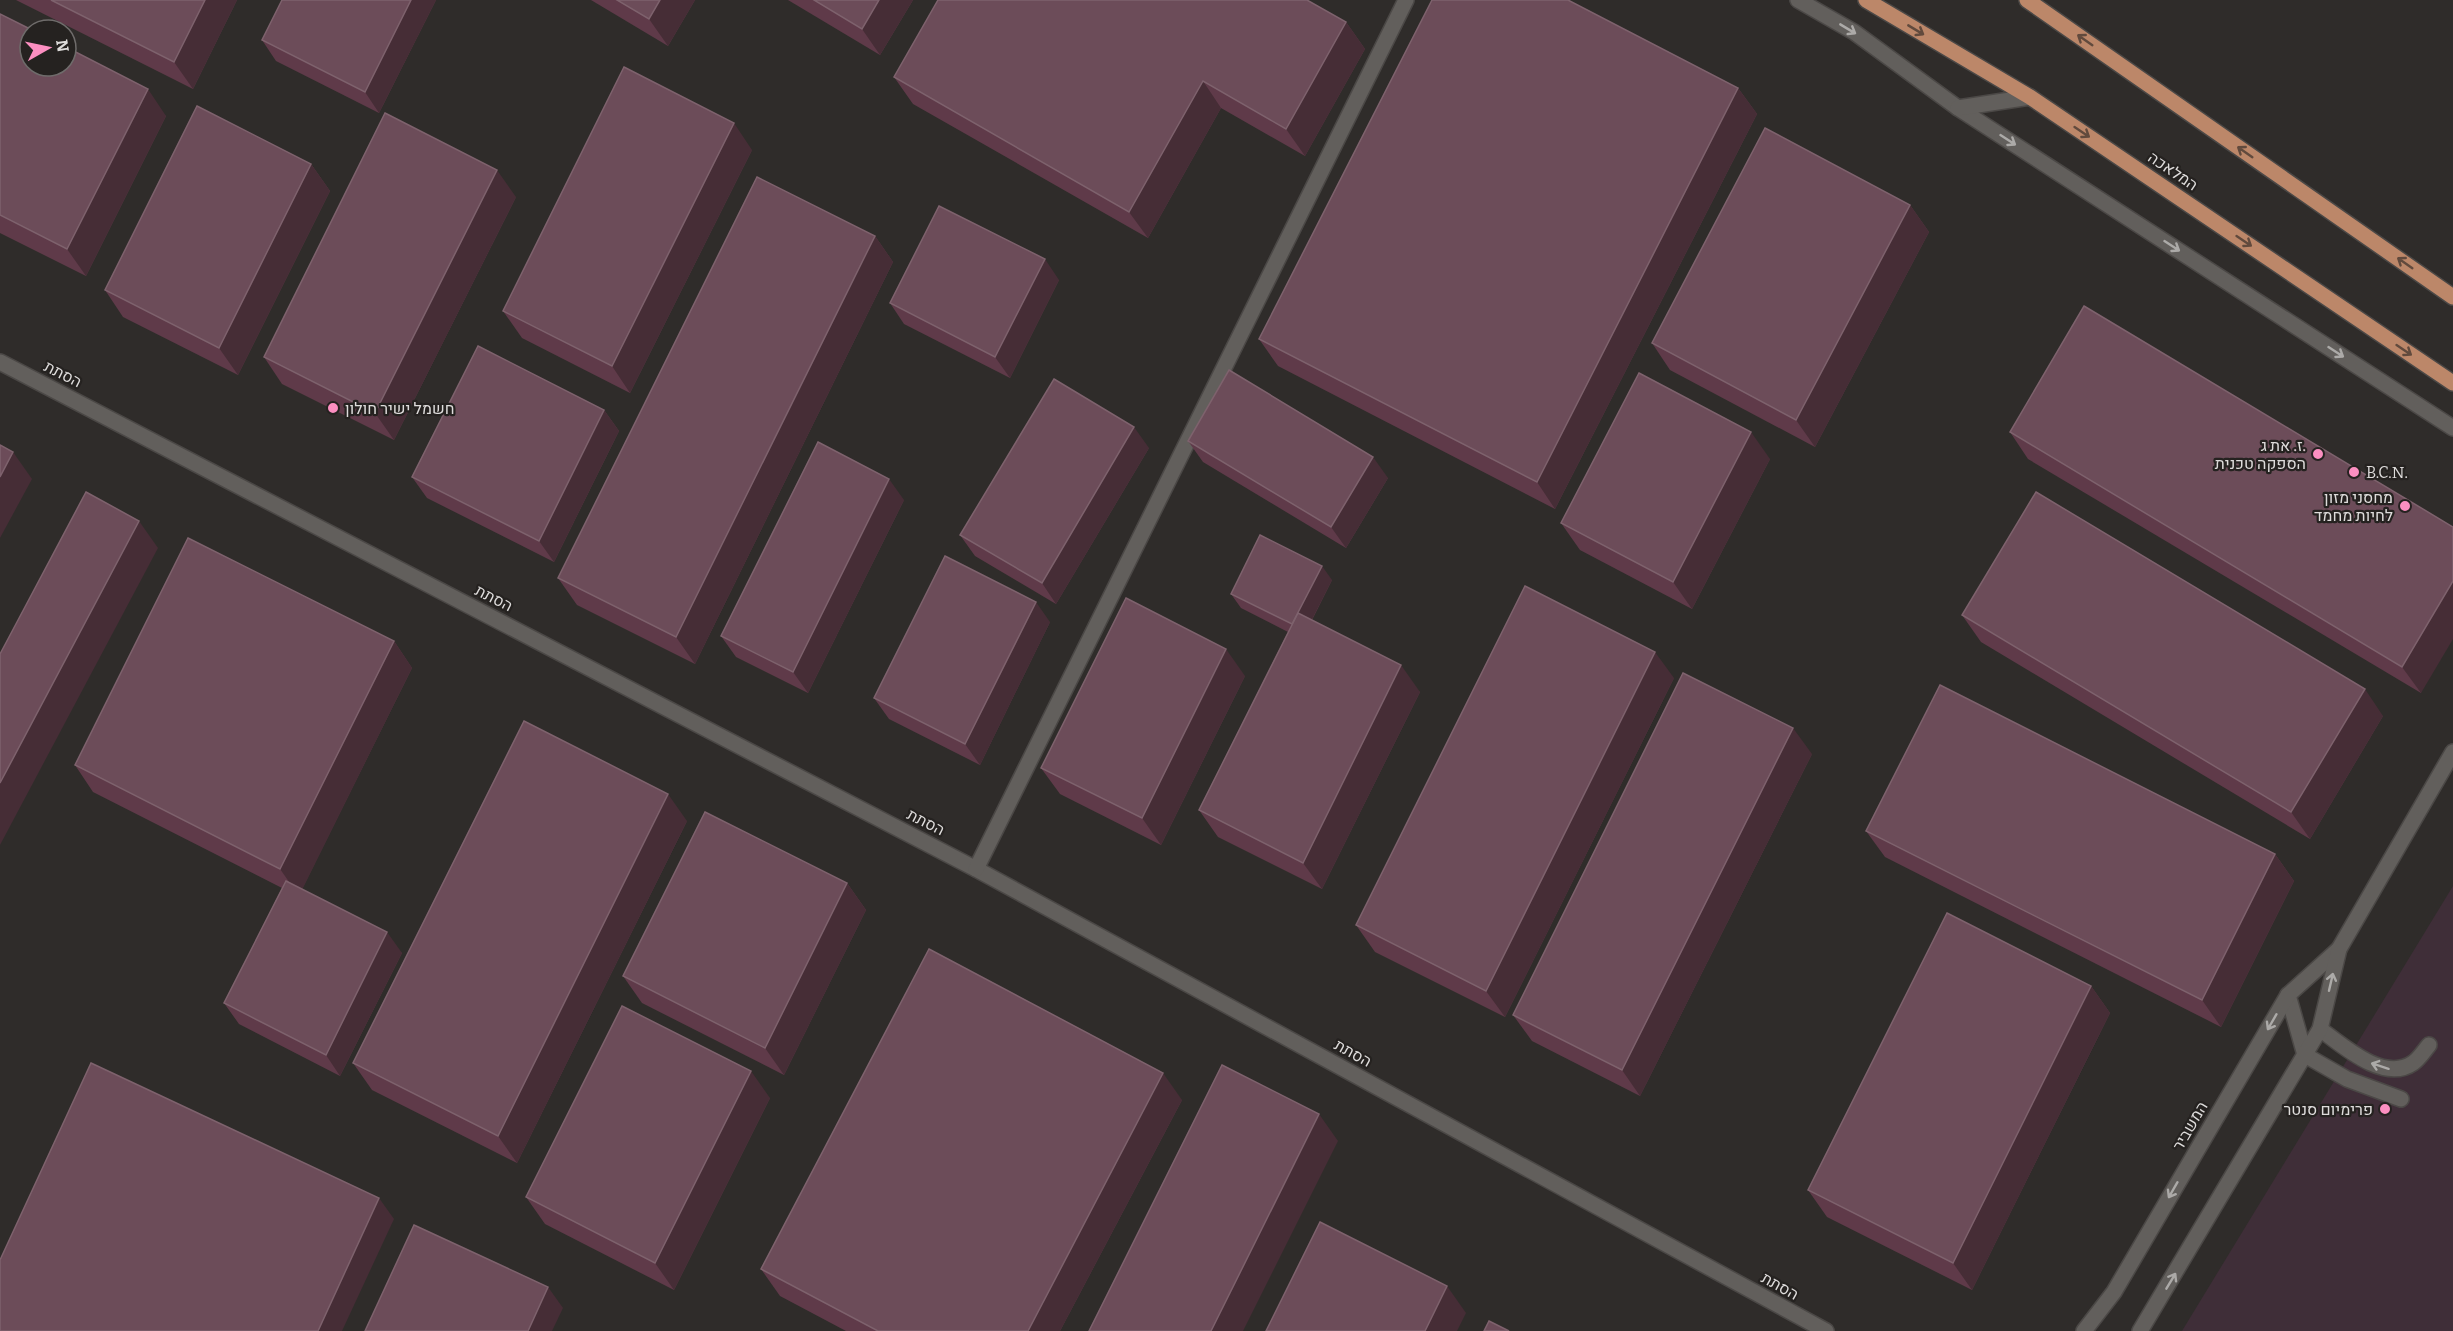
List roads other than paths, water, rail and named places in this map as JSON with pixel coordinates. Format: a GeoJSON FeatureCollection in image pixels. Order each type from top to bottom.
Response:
{"type":"FeatureCollection","features":[{"type":"Feature","properties":{"kind":"main road","name":"המלאכה"},"geometry":{"type":"LineString","coordinates":[[1866,0],[2030,97],[2453,383]]}},
{"type":"Feature","properties":{"kind":"main road"},"geometry":{"type":"LineString","coordinates":[[2027,0],[2453,297]]}},
{"type":"Feature","properties":{"kind":"street"},"geometry":{"type":"LineString","coordinates":[[976,868],[1406,0]]}},
{"type":"Feature","properties":{"kind":"street"},"geometry":{"type":"LineString","coordinates":[[1798,0],[1854,32],[1958,108],[2453,428]]}},
{"type":"Feature","properties":{"kind":"street"},"geometry":{"type":"LineString","coordinates":[[1958,108],[2030,97]]}},
{"type":"Feature","properties":{"kind":"street","name":"הסתת"},"geometry":{"type":"LineString","coordinates":[[0,362],[976,868],[1826,1331]]}},
{"type":"Feature","properties":{"kind":"street","name":"המשביר"},"geometry":{"type":"LineString","coordinates":[[2142,1330],[2320,1029],[2339,948],[2453,753]]}},
{"type":"Feature","properties":{"kind":"street","name":"המשביר"},"geometry":{"type":"LineString","coordinates":[[2084,1331],[2114,1292],[2288,994],[2339,948]]}},
{"type":"Feature","properties":{"kind":"street"},"geometry":{"type":"LineString","coordinates":[[2288,994],[2305,1055],[2347,1079],[2401,1099]]}},
{"type":"Feature","properties":{"kind":"street"},"geometry":{"type":"LineString","coordinates":[[2320,1029],[2360,1058],[2386,1070],[2412,1064],[2429,1046]]}},
{"type":"Feature","properties":{"kind":"place","name":"חשמל ישיר חולון"},"geometry":{"type":"Point","coordinates":[333,408]}},
{"type":"Feature","properties":{"kind":"place","name":"ז. את ג. הספקה טכנית"},"geometry":{"type":"Point","coordinates":[2318,454]}},
{"type":"Feature","properties":{"kind":"place","name":"B.C.N."},"geometry":{"type":"Point","coordinates":[2354,472]}},
{"type":"Feature","properties":{"kind":"place","name":"מחסני מזון לחיות מחמד"},"geometry":{"type":"Point","coordinates":[2405,506]}},
{"type":"Feature","properties":{"kind":"place","name":"פרימיום סנטר"},"geometry":{"type":"Point","coordinates":[2385,1109]}}]}
